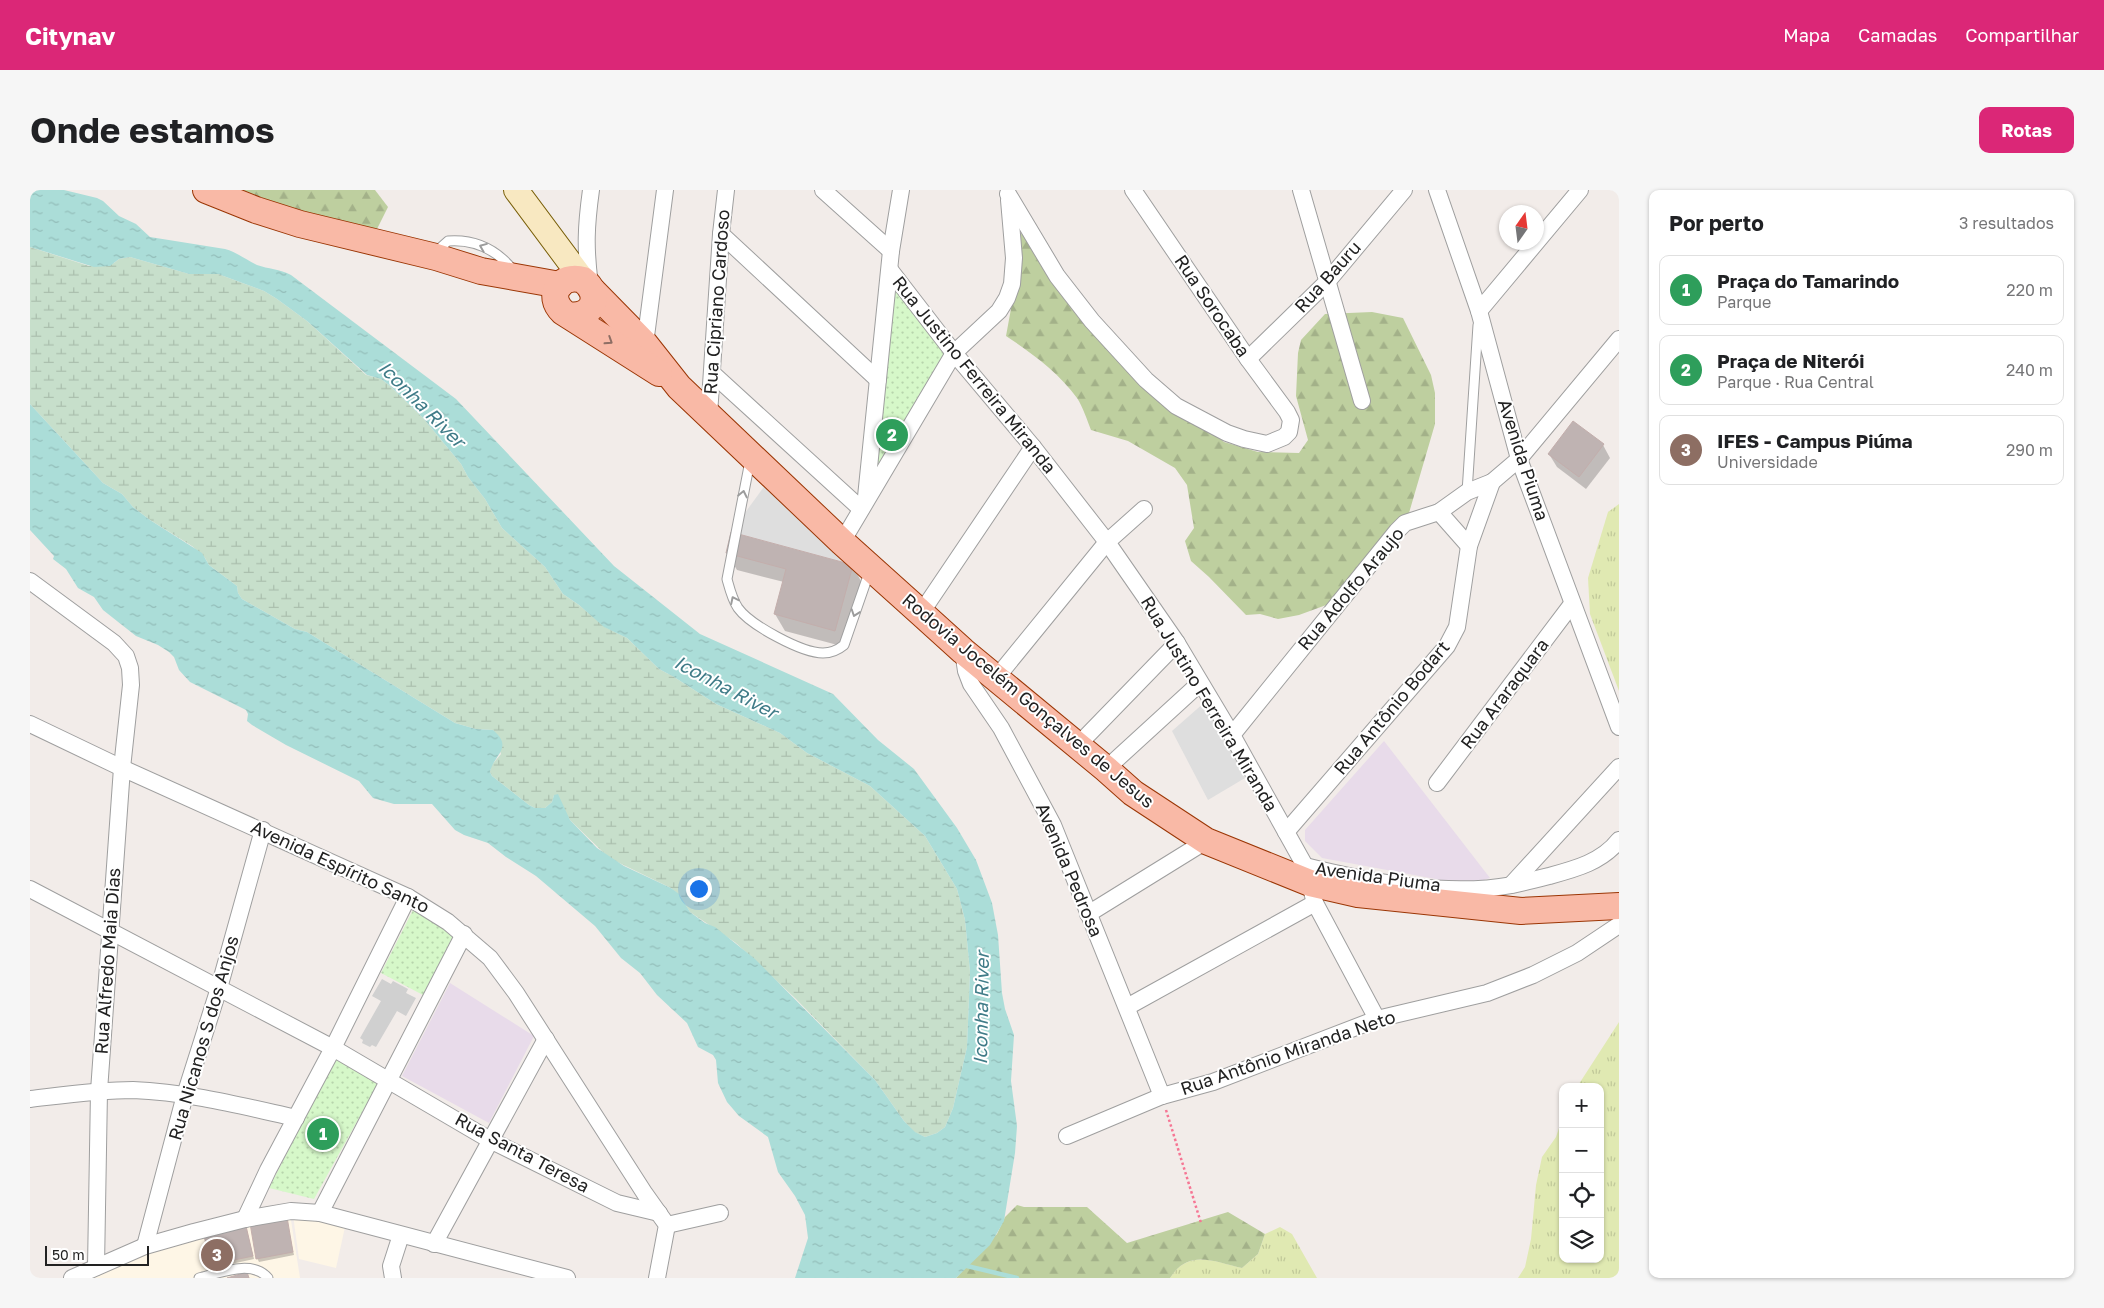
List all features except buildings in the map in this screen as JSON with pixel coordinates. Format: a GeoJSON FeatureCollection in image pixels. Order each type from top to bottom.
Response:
{"type":"FeatureCollection","features":[{"type":"Feature","properties":{"kind":"main road","name":"Rodovia Jocelém Gonçalves de Jesus"},"geometry":{"type":"LineString","coordinates":[[206,190],[256,210],[300,224],[436,257],[481,271],[520,278],[578,284],[645,344],[679,386],[842,542],[963,651],[1106,769],[1133,794],[1206,841],[1310,884],[1358,894],[1521,911],[1619,906]]}},
{"type":"Feature","properties":{"kind":"main road"},"geometry":{"type":"LineString","coordinates":[[516,190],[556,244],[578,284],[594,302],[591,308],[581,315],[565,314],[556,303],[555,297],[578,284]]}},
{"type":"Feature","properties":{"kind":"main road","name":"Rodovia Jocelém Gonçalves de Jesus"},"geometry":{"type":"LineString","coordinates":[[481,271],[565,314],[679,386]]}},
{"type":"Feature","properties":{"kind":"street"},"geometry":{"type":"LineString","coordinates":[[578,284],[586,253],[586,228],[591,190]]}},
{"type":"Feature","properties":{"kind":"street"},"geometry":{"type":"LineString","coordinates":[[645,344],[665,190]]}},
{"type":"Feature","properties":{"kind":"street","name":"Rua Cipriano Cardoso"},"geometry":{"type":"LineString","coordinates":[[709,415],[721,234],[726,190]]}},
{"type":"Feature","properties":{"kind":"street"},"geometry":{"type":"LineString","coordinates":[[823,190],[892,251]]}},
{"type":"Feature","properties":{"kind":"street"},"geometry":{"type":"LineString","coordinates":[[863,506],[900,190]]}},
{"type":"Feature","properties":{"kind":"street","name":"Rua Sorocaba"},"geometry":{"type":"LineString","coordinates":[[1008,192],[1057,276],[1092,321],[1146,380],[1176,406],[1227,433],[1267,444],[1284,437],[1291,426],[1291,420],[1274,392],[1248,360],[1133,190]]}},
{"type":"Feature","properties":{"kind":"street"},"geometry":{"type":"LineString","coordinates":[[1301,190],[1362,401]]}},
{"type":"Feature","properties":{"kind":"street","name":"Rua Bauru"},"geometry":{"type":"LineString","coordinates":[[1248,360],[1327,282],[1404,190]]}},
{"type":"Feature","properties":{"kind":"street","name":"Avenida Piuma"},"geometry":{"type":"LineString","coordinates":[[1437,190],[1479,311],[1519,458],[1619,727]]}},
{"type":"Feature","properties":{"kind":"street"},"geometry":{"type":"LineString","coordinates":[[1479,311],[1580,190]]}},
{"type":"Feature","properties":{"kind":"street"},"geometry":{"type":"LineString","coordinates":[[842,542],[954,353],[999,311],[1012,284],[1014,258],[1008,192]]}},
{"type":"Feature","properties":{"kind":"street"},"geometry":{"type":"LineString","coordinates":[[721,234],[878,380]]}},
{"type":"Feature","properties":{"kind":"street","name":"Rua Justino Ferreira Miranda"},"geometry":{"type":"LineString","coordinates":[[890,270],[954,353],[1033,447],[1107,542],[1177,643],[1232,735],[1286,832],[1377,1019]]}},
{"type":"Feature","properties":{"kind":"street","name":"Rua Adolfo Araujo"},"geometry":{"type":"LineString","coordinates":[[1232,735],[1397,531],[1405,523],[1439,512],[1467,492],[1492,482],[1519,458],[1619,339]]}},
{"type":"Feature","properties":{"kind":"street"},"geometry":{"type":"LineString","coordinates":[[713,374],[863,506]]}},
{"type":"Feature","properties":{"kind":"street"},"geometry":{"type":"LineString","coordinates":[[921,613],[1033,447]]}},
{"type":"Feature","properties":{"kind":"street","name":"Rua Antônio Bodart"},"geometry":{"type":"LineString","coordinates":[[1286,832],[1447,646],[1457,627],[1468,546],[1492,482]]}},
{"type":"Feature","properties":{"kind":"street"},"geometry":{"type":"LineString","coordinates":[[997,678],[1107,542],[1144,509]]}},
{"type":"Feature","properties":{"kind":"street"},"geometry":{"type":"LineString","coordinates":[[1439,512],[1468,546]]}},
{"type":"Feature","properties":{"kind":"street","name":"Rua Alfredo Maia Dias"},"geometry":{"type":"LineString","coordinates":[[30,581],[114,642],[126,656],[130,668],[131,685],[122,768],[99,1091],[96,1267]]}},
{"type":"Feature","properties":{"kind":"street","name":"Rua Araraquara"},"geometry":{"type":"LineString","coordinates":[[1437,783],[1572,604]]}},
{"type":"Feature","properties":{"kind":"street"},"geometry":{"type":"LineString","coordinates":[[1077,746],[1177,643]]}},
{"type":"Feature","properties":{"kind":"street","name":"Avenida Pedrosa"},"geometry":{"type":"LineString","coordinates":[[963,651],[966,671],[971,684],[1002,728],[1054,825],[1162,1096]]}},
{"type":"Feature","properties":{"kind":"street"},"geometry":{"type":"LineString","coordinates":[[1106,769],[1200,683]]}},
{"type":"Feature","properties":{"kind":"street","name":"Avenida Espírito Santo"},"geometry":{"type":"LineString","coordinates":[[30,724],[122,768],[408,897],[429,909],[464,934],[490,958],[516,993],[596,1120],[663,1219]]}},
{"type":"Feature","properties":{"kind":"street"},"geometry":{"type":"LineString","coordinates":[[1512,885],[1619,767]]}},
{"type":"Feature","properties":{"kind":"street","name":"Rua Nicanos S dos Anjos"},"geometry":{"type":"LineString","coordinates":[[145,1246],[185,1095],[219,988],[263,830]]}},
{"type":"Feature","properties":{"kind":"street","name":"Avenida Piuma"},"geometry":{"type":"LineString","coordinates":[[1310,884],[1336,874],[1416,887],[1475,888],[1512,885],[1565,872],[1596,861],[1613,848],[1619,840]]}},
{"type":"Feature","properties":{"kind":"street"},"geometry":{"type":"LineString","coordinates":[[1088,914],[1206,841]]}},
{"type":"Feature","properties":{"kind":"street"},"geometry":{"type":"LineString","coordinates":[[1127,1008],[1310,884]]}},
{"type":"Feature","properties":{"kind":"street","name":"Rua Santa Teresa"},"geometry":{"type":"LineString","coordinates":[[30,889],[333,1048],[490,1140],[617,1203],[663,1219]]}},
{"type":"Feature","properties":{"kind":"street"},"geometry":{"type":"LineString","coordinates":[[245,1219],[268,1170],[333,1048],[408,897]]}},
{"type":"Feature","properties":{"kind":"street","name":"Rua Antônio Miranda Neto"},"geometry":{"type":"LineString","coordinates":[[1067,1136],[1162,1096],[1213,1082],[1377,1019],[1487,993],[1533,975],[1577,953],[1619,926]]}},
{"type":"Feature","properties":{"kind":"street"},"geometry":{"type":"LineString","coordinates":[[320,1213],[390,1081],[464,934]]}},
{"type":"Feature","properties":{"kind":"street"},"geometry":{"type":"LineString","coordinates":[[434,1244],[546,1040]]}},
{"type":"Feature","properties":{"kind":"street"},"geometry":{"type":"LineString","coordinates":[[30,1099],[99,1091],[132,1090],[185,1095],[296,1118]]}},
{"type":"Feature","properties":{"kind":"street"},"geometry":{"type":"LineString","coordinates":[[72,1278],[145,1246],[245,1219],[291,1211],[320,1213],[567,1278]]}},
{"type":"Feature","properties":{"kind":"street"},"geometry":{"type":"LineString","coordinates":[[657,1278],[663,1219],[720,1213]]}},
{"type":"Feature","properties":{"kind":"street"},"geometry":{"type":"LineString","coordinates":[[393,1278],[391,1266],[401,1235]]}},
{"type":"Feature","properties":{"kind":"lane"},"geometry":{"type":"LineString","coordinates":[[436,257],[439,249],[448,241],[472,242],[493,251],[506,261],[520,278]]}},
{"type":"Feature","properties":{"kind":"lane"},"geometry":{"type":"LineString","coordinates":[[1467,492],[1479,311]]}},
{"type":"Feature","properties":{"kind":"lane"},"geometry":{"type":"LineString","coordinates":[[752,455],[727,579],[731,596],[738,609],[752,623],[769,633],[811,650],[823,653],[839,649],[844,645],[871,567]]}},
{"type":"Feature","properties":{"kind":"lane"},"geometry":{"type":"LineString","coordinates":[[200,1278],[238,1269],[253,1268],[268,1278]]}},
{"type":"Feature","properties":{"kind":"path"},"geometry":{"type":"LineString","coordinates":[[1162,1096],[1201,1223]]}},
{"type":"Feature","properties":{"kind":"shaded area"},"geometry":{"type":"Polygon","coordinates":[[[766,484],[853,565],[731,532],[766,484]]]}},
{"type":"Feature","properties":{"kind":"shaded area"},"geometry":{"type":"Polygon","coordinates":[[[1205,702],[1245,778],[1208,800],[1172,731],[1205,702]]]}},
{"type":"Feature","properties":{"kind":"shaded area"},"geometry":{"type":"Polygon","coordinates":[[[1384,741],[1490,878],[1468,885],[1322,858],[1305,841],[1305,830],[1384,741]]]}},
{"type":"Feature","properties":{"kind":"shaded area"},"geometry":{"type":"Polygon","coordinates":[[[382,979],[391,984],[393,981],[408,989],[406,993],[416,998],[406,1016],[397,1011],[376,1047],[372,1045],[370,1047],[362,1043],[363,1040],[360,1038],[381,1001],[372,996],[382,979]]]}},
{"type":"Feature","properties":{"kind":"shaded area"},"geometry":{"type":"Polygon","coordinates":[[[450,983],[534,1036],[489,1123],[402,1076],[450,983]]]}},
{"type":"Feature","properties":{"kind":"shaded area"},"geometry":{"type":"Polygon","coordinates":[[[290,1214],[300,1278],[84,1278],[167,1244],[290,1214]]]}},
{"type":"Feature","properties":{"kind":"shaded area"},"geometry":{"type":"Polygon","coordinates":[[[293,1215],[345,1227],[336,1268],[299,1259],[293,1215]]]}},
{"type":"Feature","properties":{"kind":"green space"},"geometry":{"type":"Polygon","coordinates":[[[233,190],[375,190],[388,207],[375,233],[233,190]]]}},
{"type":"Feature","properties":{"kind":"green space"},"geometry":{"type":"Polygon","coordinates":[[[1012,227],[1039,247],[1155,385],[1224,442],[1258,452],[1299,453],[1308,440],[1296,396],[1298,353],[1301,340],[1325,314],[1372,312],[1403,318],[1431,375],[1435,393],[1435,424],[1409,513],[1329,604],[1299,615],[1278,619],[1260,614],[1246,615],[1191,561],[1185,541],[1194,528],[1187,485],[1175,468],[1128,441],[1091,430],[1077,398],[1062,380],[1026,349],[1006,336],[1017,276],[1012,227]]]}},
{"type":"Feature","properties":{"kind":"green space"},"geometry":{"type":"Polygon","coordinates":[[[30,247],[89,266],[114,263],[119,259],[130,257],[189,274],[218,274],[264,291],[277,299],[307,321],[366,375],[381,379],[389,385],[423,418],[461,464],[502,528],[545,567],[563,594],[605,627],[627,638],[659,669],[716,704],[780,733],[807,753],[870,786],[925,836],[957,889],[965,920],[970,972],[967,1047],[953,1108],[945,1127],[937,1133],[925,1137],[914,1132],[875,1080],[795,998],[736,943],[690,912],[679,895],[671,888],[609,858],[570,820],[554,795],[552,802],[545,808],[535,808],[492,776],[490,772],[491,766],[501,754],[493,730],[476,729],[455,723],[307,632],[295,629],[242,599],[238,593],[237,586],[209,565],[205,558],[192,546],[150,520],[133,507],[122,494],[103,483],[30,404],[30,247]]]}},
{"type":"Feature","properties":{"kind":"green space"},"geometry":{"type":"Polygon","coordinates":[[[890,273],[955,358],[867,511],[890,273]]]}},
{"type":"Feature","properties":{"kind":"green space"},"geometry":{"type":"Polygon","coordinates":[[[1619,504],[1619,691],[1590,614],[1588,578],[1608,512],[1619,504]]]}},
{"type":"Feature","properties":{"kind":"green space"},"geometry":{"type":"Polygon","coordinates":[[[415,906],[454,935],[423,995],[381,973],[415,906]]]}},
{"type":"Feature","properties":{"kind":"green space"},"geometry":{"type":"Polygon","coordinates":[[[1619,1022],[1619,1278],[1518,1278],[1525,1267],[1531,1239],[1536,1185],[1542,1157],[1556,1137],[1559,1128],[1559,1263],[1604,1263],[1604,1083],[1580,1083],[1619,1022]]]}},
{"type":"Feature","properties":{"kind":"green space"},"geometry":{"type":"Polygon","coordinates":[[[337,1056],[380,1080],[314,1199],[269,1188],[337,1056]]]}},
{"type":"Feature","properties":{"kind":"green space"},"geometry":{"type":"Polygon","coordinates":[[[1017,1205],[1024,1207],[1087,1207],[1127,1243],[1228,1212],[1265,1234],[1258,1254],[1242,1268],[1212,1261],[1194,1260],[1185,1263],[1177,1269],[1170,1278],[956,1278],[997,1234],[1005,1217],[1017,1205]]]}},
{"type":"Feature","properties":{"kind":"green space"},"geometry":{"type":"Polygon","coordinates":[[[1280,1227],[1292,1234],[1317,1278],[1170,1278],[1185,1263],[1194,1260],[1212,1261],[1242,1268],[1258,1254],[1265,1234],[1280,1227]]]}},
{"type":"Feature","properties":{"kind":"water","name":"Iconha River"},"geometry":{"type":"Polygon","coordinates":[[[30,190],[64,190],[97,198],[119,216],[136,224],[150,237],[225,249],[257,265],[283,271],[291,275],[456,399],[614,566],[700,634],[833,694],[878,740],[914,769],[957,828],[976,860],[992,903],[998,935],[1002,993],[1005,1009],[1014,1035],[1011,1081],[1017,1126],[1015,1153],[1004,1221],[990,1245],[956,1278],[795,1278],[808,1238],[805,1215],[795,1196],[778,1172],[768,1137],[739,1116],[727,1102],[718,1083],[716,1060],[713,1055],[698,1047],[687,1023],[657,995],[640,973],[621,958],[595,926],[536,876],[488,843],[455,830],[432,804],[394,804],[373,798],[359,781],[286,745],[252,725],[247,721],[248,714],[246,710],[190,682],[179,670],[174,657],[169,652],[136,636],[103,610],[94,597],[78,588],[66,569],[53,559],[54,556],[30,530],[30,404],[103,483],[122,494],[133,507],[150,520],[202,553],[209,565],[237,586],[238,593],[242,599],[295,629],[307,632],[455,723],[476,729],[493,730],[499,736],[502,746],[490,772],[492,776],[535,808],[545,808],[552,802],[554,795],[558,794],[570,820],[597,848],[624,866],[671,888],[679,894],[690,912],[705,923],[715,927],[755,959],[875,1080],[904,1121],[915,1132],[925,1137],[937,1133],[945,1127],[953,1108],[967,1047],[970,972],[965,920],[957,889],[925,836],[870,786],[807,753],[780,733],[716,704],[659,669],[627,638],[604,627],[563,594],[545,567],[502,528],[461,464],[423,418],[389,385],[381,379],[367,375],[307,321],[277,299],[264,291],[218,274],[189,274],[130,257],[119,259],[110,266],[94,267],[30,247],[30,190]]]}},
{"type":"Feature","properties":{"kind":"waterway"},"geometry":{"type":"LineString","coordinates":[[963,1264],[1017,1278]]}},
{"type":"Feature","properties":{"kind":"place","name":"Praça de Niterói"},"geometry":{"type":"Point","coordinates":[892,435]}},
{"type":"Feature","properties":{"kind":"place","name":"Praça do Tamarindo"},"geometry":{"type":"Point","coordinates":[323,1134]}},
{"type":"Feature","properties":{"kind":"place","name":"IFES - Campus Piúma"},"geometry":{"type":"Point","coordinates":[217,1255]}}]}
